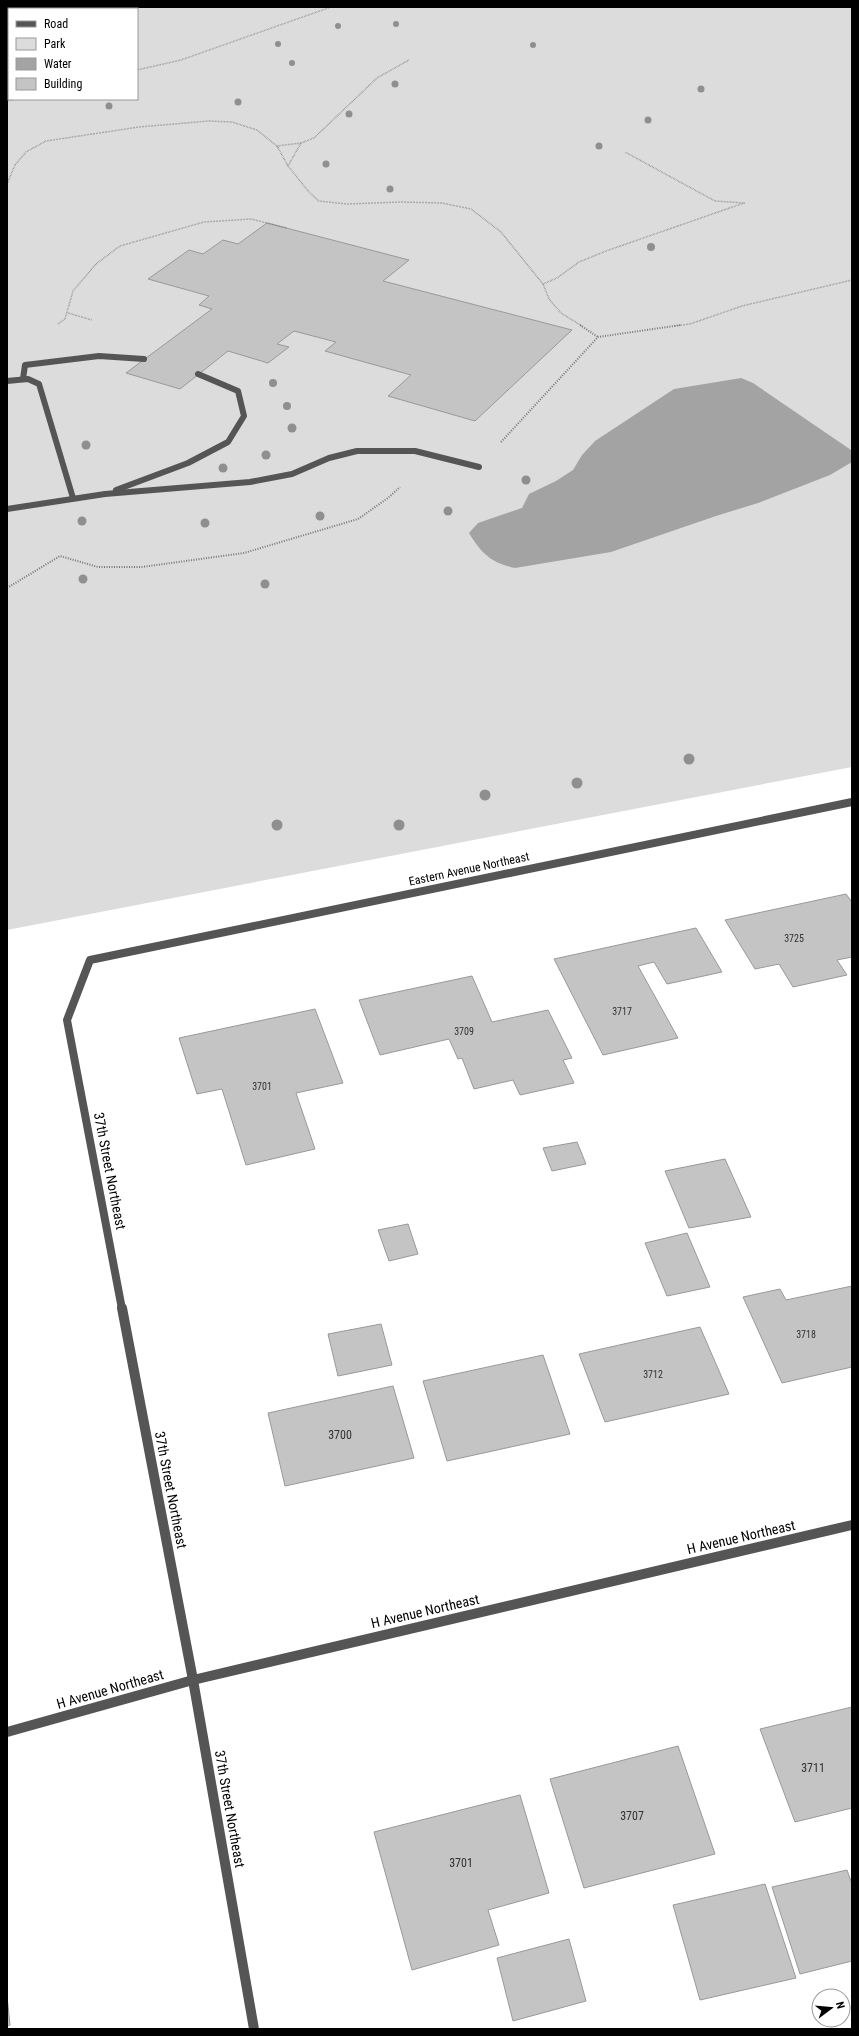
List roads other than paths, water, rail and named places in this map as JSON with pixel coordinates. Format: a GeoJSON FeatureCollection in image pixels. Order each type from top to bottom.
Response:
{"type":"FeatureCollection","features":[{"type":"Feature","properties":{"kind":"street"},"geometry":{"type":"LineString","coordinates":[[22,379],[26,365],[99,356],[144,359]]}},
{"type":"Feature","properties":{"kind":"street"},"geometry":{"type":"LineString","coordinates":[[105,494],[188,463],[228,442],[244,416],[238,391],[198,374]]}},
{"type":"Feature","properties":{"kind":"street"},"geometry":{"type":"LineString","coordinates":[[7,381],[22,379],[33,380],[39,384],[73,498]]}},
{"type":"Feature","properties":{"kind":"street"},"geometry":{"type":"LineString","coordinates":[[7,509],[105,494],[250,482],[292,474],[329,458],[357,451],[415,451],[479,467]]}},
{"type":"Feature","properties":{"kind":"street","name":"Eastern Avenue Northeast"},"geometry":{"type":"LineString","coordinates":[[90,960],[852,802]]}},
{"type":"Feature","properties":{"kind":"street","name":"37th Street Northeast"},"geometry":{"type":"LineString","coordinates":[[90,960],[67,1020],[193,1680],[254,2029]]}},
{"type":"Feature","properties":{"kind":"street","name":"H Avenue Northeast"},"geometry":{"type":"LineString","coordinates":[[7,1732],[193,1680],[852,1525]]}},
{"type":"Feature","properties":{"kind":"water"},"geometry":{"type":"Polygon","coordinates":[[[741,378],[753,383],[851,450],[852,462],[830,475],[758,503],[611,552],[515,568],[499,563],[482,552],[469,533],[478,523],[522,508],[529,494],[556,481],[573,470],[582,455],[595,441],[674,389],[741,378]]]}}]}
